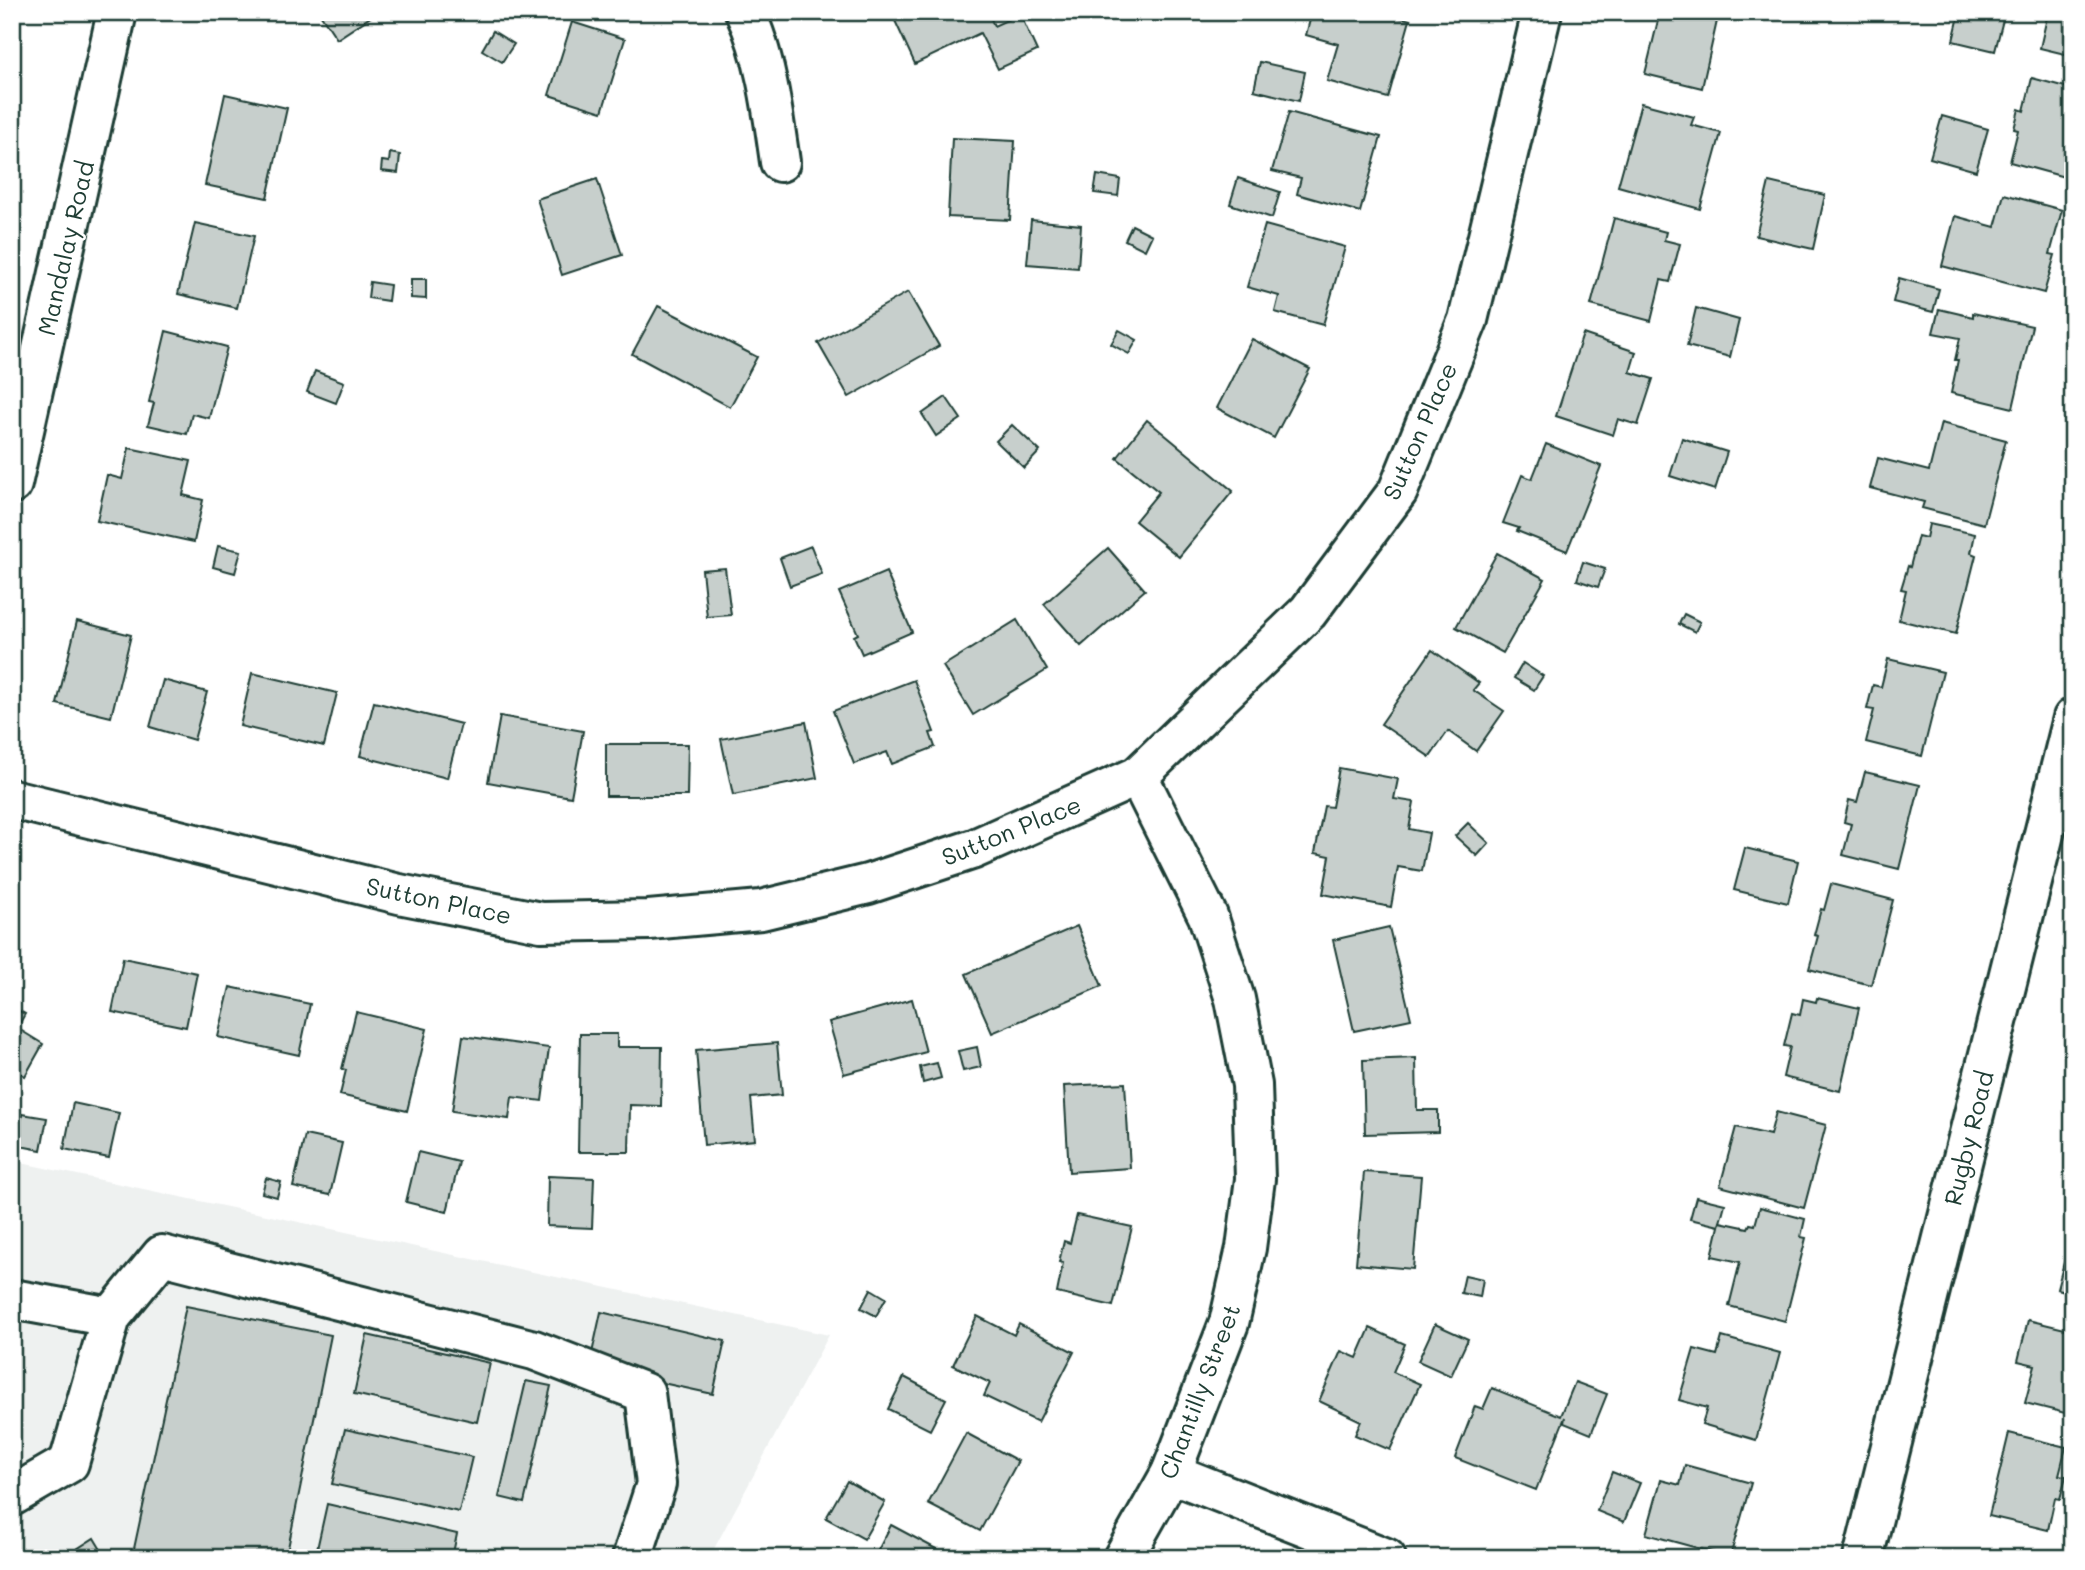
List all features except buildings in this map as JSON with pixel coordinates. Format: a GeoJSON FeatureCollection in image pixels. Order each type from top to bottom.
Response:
{"type":"FeatureCollection","features":[{"type":"Feature","properties":{"kind":"street","name":"Mandalay Road"},"geometry":{"type":"LineString","coordinates":[[12,484],[117,12]]}},
{"type":"Feature","properties":{"kind":"street"},"geometry":{"type":"LineString","coordinates":[[745,12],[754,31],[771,103],[780,162]]}},
{"type":"Feature","properties":{"kind":"street","name":"Sutton Place"},"geometry":{"type":"LineString","coordinates":[[12,799],[399,894],[541,922],[649,920],[761,910],[868,884],[974,849],[1138,776],[1308,612],[1398,491],[1468,320],[1542,12]]}},
{"type":"Feature","properties":{"kind":"street","name":"Rugby Road"},"geometry":{"type":"LineString","coordinates":[[1863,1558],[2073,718]]}},
{"type":"Feature","properties":{"kind":"street","name":"Chantilly Street"},"geometry":{"type":"LineString","coordinates":[[1122,1558],[1171,1473],[1229,1323],[1246,1248],[1255,1179],[1252,1085],[1236,999],[1208,916],[1138,776]]}},
{"type":"Feature","properties":{"kind":"street"},"geometry":{"type":"LineString","coordinates":[[12,1496],[69,1463],[111,1317],[162,1255],[534,1350],[645,1393],[656,1484],[632,1558]]}},
{"type":"Feature","properties":{"kind":"street"},"geometry":{"type":"LineString","coordinates":[[12,1299],[111,1317]]}},
{"type":"Feature","properties":{"kind":"street"},"geometry":{"type":"LineString","coordinates":[[1171,1473],[1386,1558]]}},
{"type":"Feature","properties":{"kind":"shaded area"},"geometry":{"type":"Polygon","coordinates":[[[12,1161],[829,1335],[709,1558],[12,1558],[12,1161]]]}}]}
